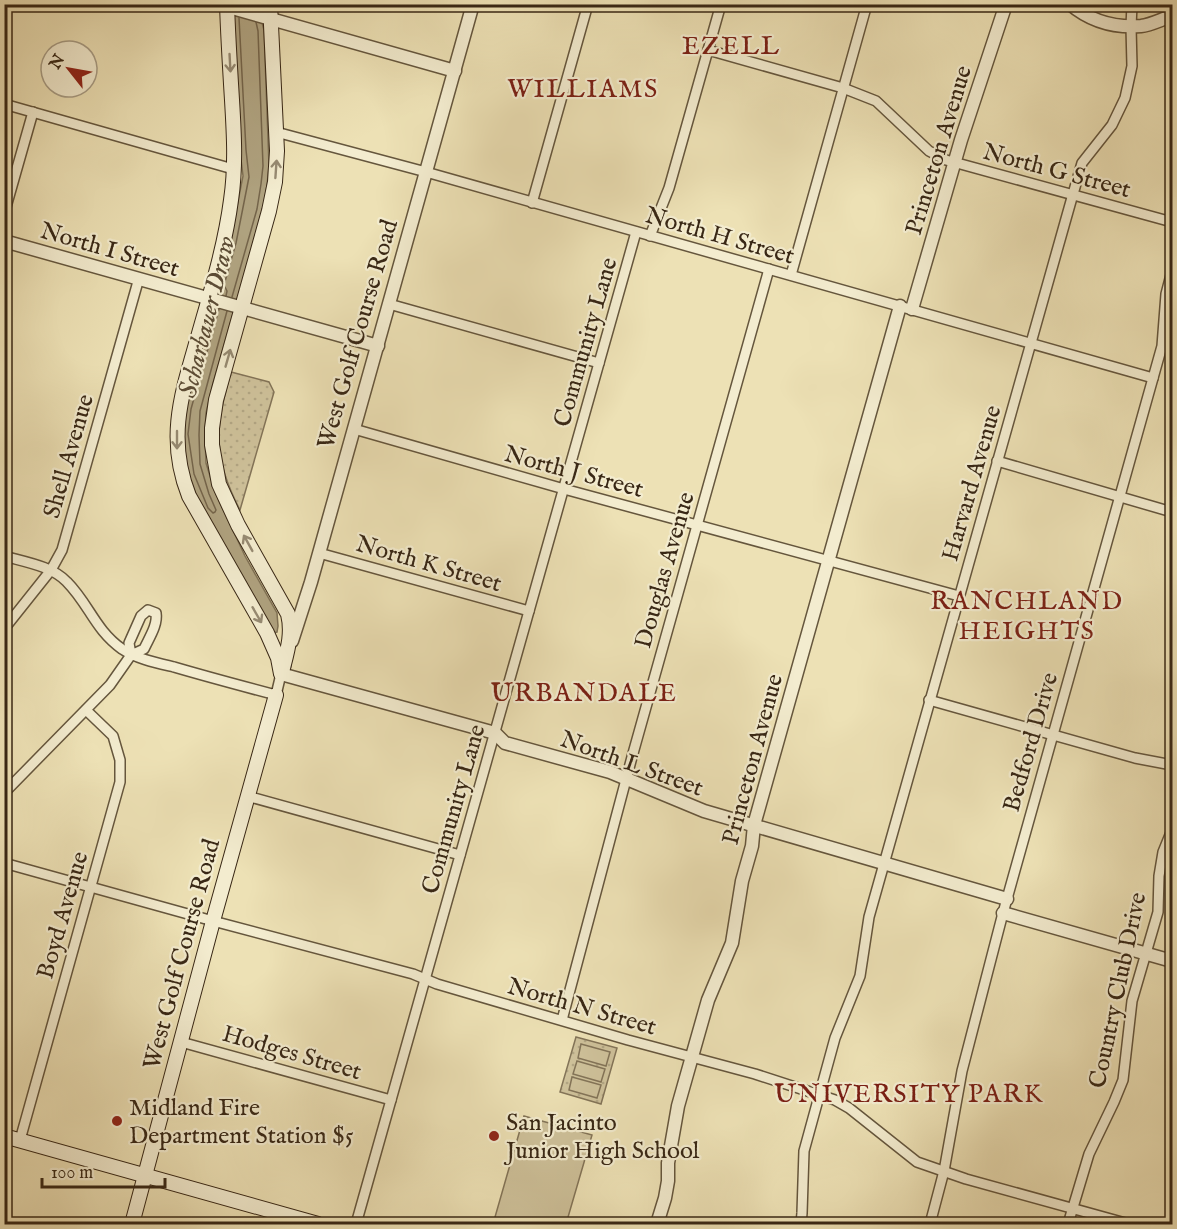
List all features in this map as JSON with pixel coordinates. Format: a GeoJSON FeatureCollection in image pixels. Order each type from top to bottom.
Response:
{"type":"FeatureCollection","features":[{"type":"Feature","properties":{"kind":"main road"},"geometry":{"type":"LineString","coordinates":[[225,6],[233,121],[231,202],[211,299],[181,398],[177,453],[189,496],[272,644],[281,674]]}},
{"type":"Feature","properties":{"kind":"main road"},"geometry":{"type":"LineString","coordinates":[[268,14],[277,156],[275,187],[239,307],[216,400],[212,445],[222,491],[238,525],[288,614],[291,638],[281,674]]}},
{"type":"Feature","properties":{"kind":"main road","name":"West Golf Course Road"},"geometry":{"type":"LineString","coordinates":[[132,1224],[276,695]]}},
{"type":"Feature","properties":{"kind":"main road"},"geometry":{"type":"LineString","coordinates":[[4,1136],[318,1224]]}},
{"type":"Feature","properties":{"kind":"street","name":"West Golf Course Road"},"geometry":{"type":"LineString","coordinates":[[281,674],[311,582],[473,4]]}},
{"type":"Feature","properties":{"kind":"street"},"geometry":{"type":"LineString","coordinates":[[532,203],[588,4]]}},
{"type":"Feature","properties":{"kind":"street"},"geometry":{"type":"LineString","coordinates":[[650,236],[669,188],[722,4]]}},
{"type":"Feature","properties":{"kind":"street"},"geometry":{"type":"LineString","coordinates":[[791,275],[867,4]]}},
{"type":"Feature","properties":{"kind":"street","name":"Princeton Avenue"},"geometry":{"type":"LineString","coordinates":[[657,1224],[665,1198],[668,1163],[678,1106],[708,1000],[732,943],[742,881],[752,846],[754,825],[829,560],[906,308],[1006,4]]}},
{"type":"Feature","properties":{"kind":"street"},"geometry":{"type":"LineString","coordinates":[[1070,4],[1096,20],[1118,26],[1131,27],[1148,24],[1173,16]]}},
{"type":"Feature","properties":{"kind":"street","name":"Harvard Avenue"},"geometry":{"type":"LineString","coordinates":[[801,1224],[804,1151],[835,1038],[860,976],[869,917],[1072,194],[1082,163],[1112,125],[1125,98],[1132,66],[1132,4]]}},
{"type":"Feature","properties":{"kind":"street"},"geometry":{"type":"LineString","coordinates":[[225,6],[268,14],[455,71]]}},
{"type":"Feature","properties":{"kind":"street","name":"North G Street"},"geometry":{"type":"LineString","coordinates":[[708,50],[843,88],[876,101],[929,151],[946,160],[1173,222]]}},
{"type":"Feature","properties":{"kind":"street"},"geometry":{"type":"LineString","coordinates":[[4,104],[233,169]]}},
{"type":"Feature","properties":{"kind":"street"},"geometry":{"type":"LineString","coordinates":[[4,214],[33,112]]}},
{"type":"Feature","properties":{"kind":"street","name":"North H Street"},"geometry":{"type":"LineString","coordinates":[[276,132],[426,172],[1153,378]]}},
{"type":"Feature","properties":{"kind":"street","name":"Community Lane"},"geometry":{"type":"LineString","coordinates":[[356,1224],[636,232]]}},
{"type":"Feature","properties":{"kind":"street","name":"North I Street"},"geometry":{"type":"LineString","coordinates":[[4,241],[378,346]]}},
{"type":"Feature","properties":{"kind":"street","name":"Douglas Avenue"},"geometry":{"type":"LineString","coordinates":[[562,1020],[626,778],[769,269]]}},
{"type":"Feature","properties":{"kind":"street","name":"Bedford Drive"},"geometry":{"type":"LineString","coordinates":[[930,1224],[944,1171],[962,1071],[1003,913],[1162,346],[1166,294],[1173,271]]}},
{"type":"Feature","properties":{"kind":"street","name":"Shell Avenue"},"geometry":{"type":"LineString","coordinates":[[4,629],[51,570],[62,550],[139,278]]}},
{"type":"Feature","properties":{"kind":"street"},"geometry":{"type":"LineString","coordinates":[[389,304],[599,363]]}},
{"type":"Feature","properties":{"kind":"street","name":"North J Street"},"geometry":{"type":"LineString","coordinates":[[354,429],[564,489],[959,596]]}},
{"type":"Feature","properties":{"kind":"street"},"geometry":{"type":"LineString","coordinates":[[997,461],[1173,512]]}},
{"type":"Feature","properties":{"kind":"street","name":"North K Street"},"geometry":{"type":"LineString","coordinates":[[319,553],[529,611]]}},
{"type":"Feature","properties":{"kind":"street"},"geometry":{"type":"LineString","coordinates":[[4,556],[51,570],[66,581],[99,627],[131,655],[276,695],[281,674]]}},
{"type":"Feature","properties":{"kind":"street"},"geometry":{"type":"LineString","coordinates":[[4,793],[110,685],[131,655]]}},
{"type":"Feature","properties":{"kind":"street","name":"North L Street"},"geometry":{"type":"LineString","coordinates":[[281,674],[495,733],[505,743],[626,778],[704,811],[1007,899]]}},
{"type":"Feature","properties":{"kind":"street"},"geometry":{"type":"LineString","coordinates":[[930,700],[1136,758],[1173,765]]}},
{"type":"Feature","properties":{"kind":"street","name":"Boyd Avenue"},"geometry":{"type":"LineString","coordinates":[[20,1140],[120,782],[120,760],[112,736],[86,710]]}},
{"type":"Feature","properties":{"kind":"street"},"geometry":{"type":"LineString","coordinates":[[247,796],[460,855]]}},
{"type":"Feature","properties":{"kind":"street","name":"Country Club Drive"},"geometry":{"type":"LineString","coordinates":[[1068,1224],[1089,1154],[1123,1080],[1132,1001],[1158,912],[1159,876],[1163,852],[1173,830]]}},
{"type":"Feature","properties":{"kind":"street","name":"North N Street"},"geometry":{"type":"LineString","coordinates":[[4,863],[413,974],[437,984],[819,1094],[849,1108],[917,1162],[966,1179],[1129,1224]]}},
{"type":"Feature","properties":{"kind":"street"},"geometry":{"type":"LineString","coordinates":[[1003,913],[1173,961]]}},
{"type":"Feature","properties":{"kind":"street","name":"Hodges Street"},"geometry":{"type":"LineString","coordinates":[[181,1042],[391,1100]]}},
{"type":"Feature","properties":{"kind":"shaded area"},"geometry":{"type":"Polygon","coordinates":[[[231,372],[269,382],[274,392],[240,510],[225,474],[219,442],[219,426],[231,372]]]}},
{"type":"Feature","properties":{"kind":"shaded area"},"geometry":{"type":"Polygon","coordinates":[[[576,1037],[617,1048],[601,1104],[560,1092],[576,1037]]]}},
{"type":"Feature","properties":{"kind":"shaded area"},"geometry":{"type":"Polygon","coordinates":[[[581,1044],[610,1052],[606,1066],[578,1058],[581,1044]]]}},
{"type":"Feature","properties":{"kind":"shaded area"},"geometry":{"type":"Polygon","coordinates":[[[577,1061],[605,1069],[601,1082],[573,1074],[577,1061]]]}},
{"type":"Feature","properties":{"kind":"shaded area"},"geometry":{"type":"Polygon","coordinates":[[[572,1077],[601,1085],[597,1098],[569,1090],[572,1077]]]}},
{"type":"Feature","properties":{"kind":"shaded area"},"geometry":{"type":"Polygon","coordinates":[[[524,1116],[592,1135],[566,1224],[493,1224],[524,1116]]]}},
{"type":"Feature","properties":{"kind":"water"},"geometry":{"type":"Polygon","coordinates":[[[235,5],[261,5],[258,8],[264,30],[269,166],[263,210],[206,413],[206,463],[215,492],[245,556],[277,613],[277,632],[272,633],[213,525],[203,512],[188,475],[184,454],[183,413],[212,311],[221,292],[217,287],[230,242],[243,176],[233,23],[235,5]]]}},
{"type":"Feature","properties":{"kind":"place","name":"Midland Fire Department Station $5"},"geometry":{"type":"Point","coordinates":[117,1121]}},
{"type":"Feature","properties":{"kind":"place","name":"San Jacinto Junior High School"},"geometry":{"type":"Point","coordinates":[494,1136]}},
{"type":"Feature","properties":{"kind":"district","name":"EZELL"},"geometry":{"type":"Point","coordinates":[731,45]}},
{"type":"Feature","properties":{"kind":"district","name":"WILLIAMS"},"geometry":{"type":"Point","coordinates":[583,88]}},
{"type":"Feature","properties":{"kind":"district","name":"RANCHLAND HEIGHTS"},"geometry":{"type":"Point","coordinates":[1027,615]}},
{"type":"Feature","properties":{"kind":"district","name":"URBANDALE"},"geometry":{"type":"Point","coordinates":[584,692]}},
{"type":"Feature","properties":{"kind":"district","name":"UNIVERSITY PARK"},"geometry":{"type":"Point","coordinates":[909,1093]}},
{"type":"Feature","properties":{"kind":"water label","name":"Scharbauer Draw"},"geometry":{"type":"Point","coordinates":[206,317]}}]}
